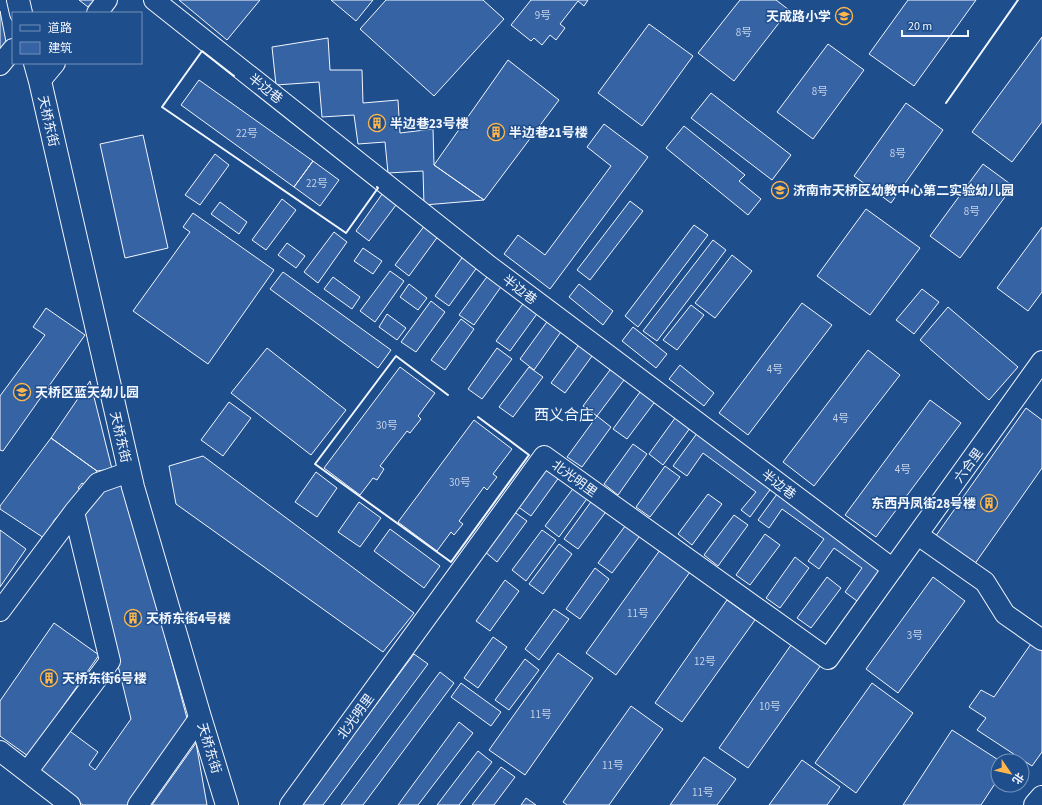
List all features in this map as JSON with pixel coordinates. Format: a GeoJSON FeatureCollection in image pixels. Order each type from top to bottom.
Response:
{"type":"FeatureCollection","features":[{"type":"Feature","properties":{"kind":"street"},"geometry":{"type":"LineString","coordinates":[[18,0],[21,12]]}},
{"type":"Feature","properties":{"kind":"street"},"geometry":{"type":"LineString","coordinates":[[98,12],[107,0]]}},
{"type":"Feature","properties":{"kind":"street","name":"半边巷"},"geometry":{"type":"LineString","coordinates":[[154,0],[488,265],[893,569]]}},
{"type":"Feature","properties":{"kind":"street"},"geometry":{"type":"LineString","coordinates":[[0,65],[12,50]]}},
{"type":"Feature","properties":{"kind":"street"},"geometry":{"type":"LineString","coordinates":[[37,72],[53,64]]}},
{"type":"Feature","properties":{"kind":"street","name":"天桥东街"},"geometry":{"type":"LineString","coordinates":[[37,72],[129,472],[227,805]]}},
{"type":"Feature","properties":{"kind":"street","name":"六合里"},"geometry":{"type":"LineString","coordinates":[[893,569],[1039,372]]}},
{"type":"Feature","properties":{"kind":"street","name":"北光明里"},"geometry":{"type":"LineString","coordinates":[[290,805],[544,456],[828,659],[893,569]]}},
{"type":"Feature","properties":{"kind":"street"},"geometry":{"type":"LineString","coordinates":[[0,610],[98,482],[129,472]]}},
{"type":"Feature","properties":{"kind":"street"},"geometry":{"type":"LineString","coordinates":[[27,772],[110,661],[74,512]]}},
{"type":"Feature","properties":{"kind":"street"},"geometry":{"type":"LineString","coordinates":[[918,535],[985,582],[1004,614],[1042,640]]}},
{"type":"Feature","properties":{"kind":"street"},"geometry":{"type":"LineString","coordinates":[[138,805],[200,717]]}},
{"type":"Feature","properties":{"kind":"street"},"geometry":{"type":"LineString","coordinates":[[0,751],[70,805]]}},
{"type":"Feature","properties":{"kind":"street"},"geometry":{"type":"LineString","coordinates":[[1035,805],[1042,797]]}},
{"type":"Feature","properties":{"kind":"building"},"geometry":{"type":"Polygon","coordinates":[[[79,0],[94,0],[88,7],[79,0]]]}},
{"type":"Feature","properties":{"kind":"building"},"geometry":{"type":"Polygon","coordinates":[[[179,0],[260,0],[227,40],[179,0]]]}},
{"type":"Feature","properties":{"kind":"building"},"geometry":{"type":"Polygon","coordinates":[[[331,0],[373,0],[356,21],[331,0]]]}},
{"type":"Feature","properties":{"kind":"building"},"geometry":{"type":"Polygon","coordinates":[[[386,0],[483,0],[504,19],[434,96],[360,29],[386,0]]]}},
{"type":"Feature","properties":{"kind":"building"},"geometry":{"type":"Polygon","coordinates":[[[531,0],[588,0],[584,6],[578,1],[560,24],[565,28],[556,40],[550,35],[542,45],[534,38],[531,41],[511,25],[531,0]]]}},
{"type":"Feature","properties":{"kind":"building"},"geometry":{"type":"Polygon","coordinates":[[[740,0],[776,0],[789,10],[734,81],[698,53],[740,0]]]}},
{"type":"Feature","properties":{"kind":"building"},"geometry":{"type":"Polygon","coordinates":[[[908,0],[976,0],[914,86],[869,54],[908,0]]]}},
{"type":"Feature","properties":{"kind":"building"},"geometry":{"type":"Polygon","coordinates":[[[0,11],[6,42],[0,51],[0,11]]]}},
{"type":"Feature","properties":{"kind":"building"},"geometry":{"type":"Polygon","coordinates":[[[649,24],[693,56],[642,126],[598,93],[649,24]]]}},
{"type":"Feature","properties":{"kind":"building"},"geometry":{"type":"Polygon","coordinates":[[[1042,37],[1042,122],[1012,162],[972,132],[1042,37]]]}},
{"type":"Feature","properties":{"kind":"building","name":"半边巷23号楼"},"geometry":{"type":"Polygon","coordinates":[[[328,38],[330,70],[362,70],[363,103],[398,100],[400,133],[433,129],[434,165],[484,200],[424,205],[423,171],[388,173],[385,142],[358,144],[354,115],[322,117],[319,82],[276,85],[272,47],[328,38]]]}},
{"type":"Feature","properties":{"kind":"building"},"geometry":{"type":"Polygon","coordinates":[[[828,44],[864,70],[813,139],[777,112],[828,44]]]}},
{"type":"Feature","properties":{"kind":"building","name":"半边巷21号楼"},"geometry":{"type":"Polygon","coordinates":[[[508,60],[559,100],[484,200],[434,165],[508,60]]]}},
{"type":"Feature","properties":{"kind":"building"},"geometry":{"type":"Polygon","coordinates":[[[199,80],[313,161],[294,187],[181,105],[199,80]]]}},
{"type":"Feature","properties":{"kind":"building"},"geometry":{"type":"Polygon","coordinates":[[[711,93],[791,155],[772,180],[691,118],[711,93]]]}},
{"type":"Feature","properties":{"kind":"building"},"geometry":{"type":"Polygon","coordinates":[[[906,103],[943,130],[891,203],[854,176],[906,103]]]}},
{"type":"Feature","properties":{"kind":"building"},"geometry":{"type":"Polygon","coordinates":[[[604,124],[648,157],[550,289],[504,254],[518,235],[545,255],[611,166],[587,147],[604,124]]]}},
{"type":"Feature","properties":{"kind":"building"},"geometry":{"type":"Polygon","coordinates":[[[684,126],[745,175],[739,181],[761,199],[748,215],[666,148],[684,126]]]}},
{"type":"Feature","properties":{"kind":"building"},"geometry":{"type":"Polygon","coordinates":[[[143,135],[168,248],[125,258],[100,144],[143,135]]]}},
{"type":"Feature","properties":{"kind":"building"},"geometry":{"type":"Polygon","coordinates":[[[215,154],[229,165],[200,205],[185,195],[215,154]]]}},
{"type":"Feature","properties":{"kind":"building"},"geometry":{"type":"Polygon","coordinates":[[[313,161],[339,180],[320,206],[294,187],[313,161]]]}},
{"type":"Feature","properties":{"kind":"building"},"geometry":{"type":"Polygon","coordinates":[[[983,164],[1013,186],[960,258],[930,236],[983,164]]]}},
{"type":"Feature","properties":{"kind":"building"},"geometry":{"type":"Polygon","coordinates":[[[385,190],[399,201],[369,241],[356,231],[385,190]]]}},
{"type":"Feature","properties":{"kind":"building"},"geometry":{"type":"Polygon","coordinates":[[[282,199],[296,210],[266,250],[252,240],[282,199]]]}},
{"type":"Feature","properties":{"kind":"building"},"geometry":{"type":"Polygon","coordinates":[[[630,201],[643,211],[590,280],[577,270],[630,201]]]}},
{"type":"Feature","properties":{"kind":"building"},"geometry":{"type":"Polygon","coordinates":[[[220,202],[247,222],[239,234],[211,214],[220,202]]]}},
{"type":"Feature","properties":{"kind":"building"},"geometry":{"type":"Polygon","coordinates":[[[866,209],[920,248],[870,315],[817,276],[866,209]]]}},
{"type":"Feature","properties":{"kind":"building"},"geometry":{"type":"Polygon","coordinates":[[[193,213],[274,270],[208,364],[133,311],[190,232],[183,227],[193,213]]]}},
{"type":"Feature","properties":{"kind":"building"},"geometry":{"type":"Polygon","coordinates":[[[425,225],[439,235],[409,276],[395,265],[425,225]]]}},
{"type":"Feature","properties":{"kind":"building"},"geometry":{"type":"Polygon","coordinates":[[[694,225],[708,235],[638,327],[625,316],[694,225]]]}},
{"type":"Feature","properties":{"kind":"building"},"geometry":{"type":"Polygon","coordinates":[[[1042,227],[1042,292],[1028,311],[997,288],[1042,227]]]}},
{"type":"Feature","properties":{"kind":"building"},"geometry":{"type":"Polygon","coordinates":[[[334,232],[347,242],[318,283],[304,272],[334,232]]]}},
{"type":"Feature","properties":{"kind":"building"},"geometry":{"type":"Polygon","coordinates":[[[713,240],[726,250],[657,341],[643,331],[713,240]]]}},
{"type":"Feature","properties":{"kind":"building"},"geometry":{"type":"Polygon","coordinates":[[[287,243],[305,256],[296,268],[278,255],[287,243]]]}},
{"type":"Feature","properties":{"kind":"building"},"geometry":{"type":"Polygon","coordinates":[[[363,248],[382,261],[373,274],[354,261],[363,248]]]}},
{"type":"Feature","properties":{"kind":"building"},"geometry":{"type":"Polygon","coordinates":[[[464,255],[478,266],[449,306],[435,296],[464,255]]]}},
{"type":"Feature","properties":{"kind":"building"},"geometry":{"type":"Polygon","coordinates":[[[732,255],[752,271],[715,318],[695,303],[732,255]]]}},
{"type":"Feature","properties":{"kind":"building"},"geometry":{"type":"Polygon","coordinates":[[[390,271],[404,281],[375,322],[360,311],[390,271]]]}},
{"type":"Feature","properties":{"kind":"building"},"geometry":{"type":"Polygon","coordinates":[[[283,272],[391,350],[378,368],[270,289],[283,272]]]}},
{"type":"Feature","properties":{"kind":"building"},"geometry":{"type":"Polygon","coordinates":[[[489,274],[503,284],[474,325],[459,315],[489,274]]]}},
{"type":"Feature","properties":{"kind":"building"},"geometry":{"type":"Polygon","coordinates":[[[333,277],[360,297],[352,309],[324,289],[333,277]]]}},
{"type":"Feature","properties":{"kind":"building"},"geometry":{"type":"Polygon","coordinates":[[[409,284],[427,298],[418,310],[400,297],[409,284]]]}},
{"type":"Feature","properties":{"kind":"building"},"geometry":{"type":"Polygon","coordinates":[[[579,284],[613,311],[603,325],[569,297],[579,284]]]}},
{"type":"Feature","properties":{"kind":"building"},"geometry":{"type":"Polygon","coordinates":[[[922,289],[939,302],[914,334],[896,320],[922,289]]]}},
{"type":"Feature","properties":{"kind":"building"},"geometry":{"type":"Polygon","coordinates":[[[431,301],[445,312],[416,352],[401,342],[431,301]]]}},
{"type":"Feature","properties":{"kind":"building"},"geometry":{"type":"Polygon","coordinates":[[[525,301],[539,311],[510,351],[496,341],[525,301]]]}},
{"type":"Feature","properties":{"kind":"building"},"geometry":{"type":"Polygon","coordinates":[[[802,303],[832,325],[748,435],[719,413],[802,303]]]}},
{"type":"Feature","properties":{"kind":"building"},"geometry":{"type":"Polygon","coordinates":[[[691,305],[704,315],[677,350],[663,340],[691,305]]]}},
{"type":"Feature","properties":{"kind":"building"},"geometry":{"type":"Polygon","coordinates":[[[948,307],[1018,367],[989,400],[920,340],[948,307]]]}},
{"type":"Feature","properties":{"kind":"building"},"geometry":{"type":"Polygon","coordinates":[[[46,308],[85,335],[3,451],[0,450],[0,396],[45,335],[33,327],[46,308]]]}},
{"type":"Feature","properties":{"kind":"building"},"geometry":{"type":"Polygon","coordinates":[[[387,314],[406,328],[397,340],[379,327],[387,314]]]}},
{"type":"Feature","properties":{"kind":"building"},"geometry":{"type":"Polygon","coordinates":[[[461,319],[474,329],[445,370],[431,360],[461,319]]]}},
{"type":"Feature","properties":{"kind":"building"},"geometry":{"type":"Polygon","coordinates":[[[549,319],[563,329],[534,370],[520,359],[549,319]]]}},
{"type":"Feature","properties":{"kind":"building"},"geometry":{"type":"Polygon","coordinates":[[[633,327],[667,354],[656,368],[622,341],[633,327]]]}},
{"type":"Feature","properties":{"kind":"building"},"geometry":{"type":"Polygon","coordinates":[[[581,342],[595,352],[565,393],[551,383],[581,342]]]}},
{"type":"Feature","properties":{"kind":"building"},"geometry":{"type":"Polygon","coordinates":[[[267,348],[346,410],[311,455],[231,393],[267,348]]]}},
{"type":"Feature","properties":{"kind":"building"},"geometry":{"type":"Polygon","coordinates":[[[497,348],[512,359],[482,399],[468,389],[497,348]]]}},
{"type":"Feature","properties":{"kind":"building"},"geometry":{"type":"Polygon","coordinates":[[[868,350],[900,375],[814,486],[783,462],[868,350]]]}},
{"type":"Feature","properties":{"kind":"building"},"geometry":{"type":"Polygon","coordinates":[[[680,365],[714,393],[704,406],[669,379],[680,365]]]}},
{"type":"Feature","properties":{"kind":"building"},"geometry":{"type":"Polygon","coordinates":[[[613,366],[627,376],[597,416],[583,406],[613,366]]]}},
{"type":"Feature","properties":{"kind":"building"},"geometry":{"type":"Polygon","coordinates":[[[400,367],[435,393],[418,416],[421,419],[410,433],[407,431],[380,466],[384,469],[377,480],[373,478],[360,495],[324,468],[400,367]]]}},
{"type":"Feature","properties":{"kind":"building"},"geometry":{"type":"Polygon","coordinates":[[[529,367],[543,377],[513,417],[499,407],[529,367]]]}},
{"type":"Feature","properties":{"kind":"building"},"geometry":{"type":"Polygon","coordinates":[[[90,381],[112,469],[97,471],[51,438],[90,381]]]}},
{"type":"Feature","properties":{"kind":"building"},"geometry":{"type":"Polygon","coordinates":[[[643,388],[657,399],[627,439],[613,429],[643,388]]]}},
{"type":"Feature","properties":{"kind":"building"},"geometry":{"type":"Polygon","coordinates":[[[930,400],[961,423],[876,537],[845,515],[930,400]]]}},
{"type":"Feature","properties":{"kind":"building"},"geometry":{"type":"Polygon","coordinates":[[[229,402],[251,418],[223,456],[201,440],[229,402]]]}},
{"type":"Feature","properties":{"kind":"building","name":"东西丹凤街28号楼"},"geometry":{"type":"Polygon","coordinates":[[[1026,408],[1042,420],[1042,468],[974,565],[935,537],[1026,408]]]}},
{"type":"Feature","properties":{"kind":"building"},"geometry":{"type":"Polygon","coordinates":[[[678,414],[693,424],[663,465],[649,454],[678,414]]]}},
{"type":"Feature","properties":{"kind":"building"},"geometry":{"type":"Polygon","coordinates":[[[597,416],[611,427],[582,467],[567,457],[597,416]]]}},
{"type":"Feature","properties":{"kind":"building"},"geometry":{"type":"Polygon","coordinates":[[[474,420],[512,449],[493,474],[497,477],[487,490],[484,487],[459,521],[463,524],[454,535],[451,532],[437,551],[398,522],[474,420]]]}},
{"type":"Feature","properties":{"kind":"building"},"geometry":{"type":"Polygon","coordinates":[[[698,432],[772,487],[750,517],[741,510],[756,492],[703,453],[687,476],[673,466],[698,432]]]}},
{"type":"Feature","properties":{"kind":"building"},"geometry":{"type":"Polygon","coordinates":[[[51,438],[97,471],[86,486],[82,483],[78,488],[83,491],[61,520],[57,517],[53,522],[58,525],[47,540],[0,509],[0,506],[51,438]]]}},
{"type":"Feature","properties":{"kind":"building"},"geometry":{"type":"Polygon","coordinates":[[[633,444],[647,454],[618,495],[604,484],[633,444]]]}},
{"type":"Feature","properties":{"kind":"building"},"geometry":{"type":"Polygon","coordinates":[[[203,456],[414,613],[383,652],[176,504],[169,466],[203,456]]]}},
{"type":"Feature","properties":{"kind":"building"},"geometry":{"type":"Polygon","coordinates":[[[547,465],[560,476],[531,516],[517,506],[547,465]]]}},
{"type":"Feature","properties":{"kind":"building"},"geometry":{"type":"Polygon","coordinates":[[[665,466],[680,477],[650,517],[636,507],[665,466]]]}},
{"type":"Feature","properties":{"kind":"building"},"geometry":{"type":"Polygon","coordinates":[[[316,472],[337,488],[317,517],[295,502],[316,472]]]}},
{"type":"Feature","properties":{"kind":"building","name":"天桥东街4号楼"},"geometry":{"type":"Polygon","coordinates":[[[124,483],[188,722],[130,805],[83,805],[37,773],[67,729],[98,752],[89,765],[95,770],[131,719],[82,517],[104,488],[124,483]]]}},
{"type":"Feature","properties":{"kind":"building"},"geometry":{"type":"Polygon","coordinates":[[[575,486],[589,496],[559,537],[545,526],[575,486]]]}},
{"type":"Feature","properties":{"kind":"building"},"geometry":{"type":"Polygon","coordinates":[[[708,494],[722,504],[692,545],[678,534],[708,494]]]}},
{"type":"Feature","properties":{"kind":"building"},"geometry":{"type":"Polygon","coordinates":[[[777,494],[885,571],[861,604],[845,592],[862,568],[834,548],[819,569],[808,561],[824,539],[782,509],[769,528],[758,520],[777,494]]]}},
{"type":"Feature","properties":{"kind":"building"},"geometry":{"type":"Polygon","coordinates":[[[593,499],[608,509],[578,549],[564,539],[593,499]]]}},
{"type":"Feature","properties":{"kind":"building"},"geometry":{"type":"Polygon","coordinates":[[[359,502],[381,518],[360,547],[338,532],[359,502]]]}},
{"type":"Feature","properties":{"kind":"building"},"geometry":{"type":"Polygon","coordinates":[[[513,511],[527,521],[497,562],[484,551],[513,511]]]}},
{"type":"Feature","properties":{"kind":"building"},"geometry":{"type":"Polygon","coordinates":[[[734,515],[748,525],[718,566],[704,555],[734,515]]]}},
{"type":"Feature","properties":{"kind":"building"},"geometry":{"type":"Polygon","coordinates":[[[628,522],[642,533],[612,573],[598,563],[628,522]]]}},
{"type":"Feature","properties":{"kind":"building"},"geometry":{"type":"Polygon","coordinates":[[[390,529],[440,566],[424,588],[374,551],[390,529]]]}},
{"type":"Feature","properties":{"kind":"building"},"geometry":{"type":"Polygon","coordinates":[[[0,530],[26,549],[0,587],[0,530]]]}},
{"type":"Feature","properties":{"kind":"building"},"geometry":{"type":"Polygon","coordinates":[[[542,530],[556,540],[526,581],[512,570],[542,530]]]}},
{"type":"Feature","properties":{"kind":"building"},"geometry":{"type":"Polygon","coordinates":[[[765,534],[780,545],[750,585],[736,575],[765,534]]]}},
{"type":"Feature","properties":{"kind":"building"},"geometry":{"type":"Polygon","coordinates":[[[559,544],[572,554],[543,594],[529,584],[559,544]]]}},
{"type":"Feature","properties":{"kind":"building"},"geometry":{"type":"Polygon","coordinates":[[[660,550],[690,572],[616,675],[586,653],[660,550]]]}},
{"type":"Feature","properties":{"kind":"building"},"geometry":{"type":"Polygon","coordinates":[[[795,557],[809,568],[780,608],[766,598],[795,557]]]}},
{"type":"Feature","properties":{"kind":"building"},"geometry":{"type":"Polygon","coordinates":[[[595,568],[609,579],[580,619],[566,609],[595,568]]]}},
{"type":"Feature","properties":{"kind":"building"},"geometry":{"type":"Polygon","coordinates":[[[827,577],[841,588],[811,628],[797,618],[827,577]]]}},
{"type":"Feature","properties":{"kind":"building"},"geometry":{"type":"Polygon","coordinates":[[[933,577],[965,601],[898,693],[866,669],[933,577]]]}},
{"type":"Feature","properties":{"kind":"building"},"geometry":{"type":"Polygon","coordinates":[[[505,580],[519,591],[490,631],[476,621],[505,580]]]}},
{"type":"Feature","properties":{"kind":"building"},"geometry":{"type":"Polygon","coordinates":[[[727,600],[755,620],[682,722],[655,703],[727,600]]]}},
{"type":"Feature","properties":{"kind":"building"},"geometry":{"type":"Polygon","coordinates":[[[554,609],[569,619],[539,660],[525,649],[554,609]]]}},
{"type":"Feature","properties":{"kind":"building","name":"天桥东街6号楼"},"geometry":{"type":"Polygon","coordinates":[[[54,623],[99,655],[28,756],[0,736],[0,701],[54,623]]]}},
{"type":"Feature","properties":{"kind":"building"},"geometry":{"type":"Polygon","coordinates":[[[493,637],[507,647],[478,688],[464,678],[493,637]]]}},
{"type":"Feature","properties":{"kind":"building"},"geometry":{"type":"Polygon","coordinates":[[[1035,638],[1042,643],[1042,752],[1032,766],[1030,765],[1030,753],[1012,753],[977,730],[986,718],[969,707],[981,690],[994,697],[1035,638]]]}},
{"type":"Feature","properties":{"kind":"building"},"geometry":{"type":"Polygon","coordinates":[[[791,645],[821,665],[748,768],[719,748],[791,645]]]}},
{"type":"Feature","properties":{"kind":"building"},"geometry":{"type":"Polygon","coordinates":[[[558,653],[593,678],[525,775],[489,750],[558,653]]]}},
{"type":"Feature","properties":{"kind":"building"},"geometry":{"type":"Polygon","coordinates":[[[414,654],[428,664],[323,805],[301,805],[414,654]]]}},
{"type":"Feature","properties":{"kind":"building"},"geometry":{"type":"Polygon","coordinates":[[[525,659],[539,670],[509,710],[495,700],[525,659]]]}},
{"type":"Feature","properties":{"kind":"building"},"geometry":{"type":"Polygon","coordinates":[[[440,672],[454,683],[363,805],[341,805],[440,672]]]}},
{"type":"Feature","properties":{"kind":"building"},"geometry":{"type":"Polygon","coordinates":[[[461,683],[501,712],[491,726],[451,697],[461,683]]]}},
{"type":"Feature","properties":{"kind":"building"},"geometry":{"type":"Polygon","coordinates":[[[872,683],[913,713],[856,793],[815,763],[872,683]]]}},
{"type":"Feature","properties":{"kind":"building"},"geometry":{"type":"Polygon","coordinates":[[[631,706],[663,729],[609,805],[567,805],[563,802],[631,706]]]}},
{"type":"Feature","properties":{"kind":"building"},"geometry":{"type":"Polygon","coordinates":[[[459,722],[473,733],[418,805],[398,805],[459,722]]]}},
{"type":"Feature","properties":{"kind":"building"},"geometry":{"type":"Polygon","coordinates":[[[952,730],[990,755],[990,791],[981,805],[903,805],[952,730]]]}},
{"type":"Feature","properties":{"kind":"building"},"geometry":{"type":"Polygon","coordinates":[[[196,743],[207,805],[152,805],[196,743]]]}},
{"type":"Feature","properties":{"kind":"building"},"geometry":{"type":"Polygon","coordinates":[[[478,751],[492,762],[459,805],[437,805],[478,751]]]}},
{"type":"Feature","properties":{"kind":"building"},"geometry":{"type":"Polygon","coordinates":[[[704,757],[736,779],[717,805],[670,805],[704,757]]]}},
{"type":"Feature","properties":{"kind":"building"},"geometry":{"type":"Polygon","coordinates":[[[802,760],[840,787],[827,805],[769,805],[802,760]]]}},
{"type":"Feature","properties":{"kind":"building"},"geometry":{"type":"Polygon","coordinates":[[[501,767],[515,777],[494,805],[472,805],[501,767]]]}},
{"type":"Feature","properties":{"kind":"building"},"geometry":{"type":"Polygon","coordinates":[[[526,798],[536,805],[521,805],[526,798]]]}},
{"type":"Feature","properties":{"kind":"wall"},"geometry":{"type":"LineString","coordinates":[[946,103],[1018,0]]}},
{"type":"Feature","properties":{"kind":"wall"},"geometry":{"type":"LineString","coordinates":[[234,76],[202,51],[162,107],[346,233],[378,188],[377,187]]}},
{"type":"Feature","properties":{"kind":"wall"},"geometry":{"type":"LineString","coordinates":[[448,395],[396,356],[315,464],[451,562],[529,455],[478,417]]}},
{"type":"Feature","properties":{"kind":"place","name":"天成路小学"},"geometry":{"type":"Point","coordinates":[844,16]}},
{"type":"Feature","properties":{"kind":"place","name":"半边巷23号楼"},"geometry":{"type":"Point","coordinates":[377,123]}},
{"type":"Feature","properties":{"kind":"place","name":"半边巷21号楼"},"geometry":{"type":"Point","coordinates":[496,132]}},
{"type":"Feature","properties":{"kind":"place","name":"济南市天桥区幼教中心第二实验幼儿园"},"geometry":{"type":"Point","coordinates":[780,190]}},
{"type":"Feature","properties":{"kind":"place","name":"天桥区蓝天幼儿园"},"geometry":{"type":"Point","coordinates":[22,392]}},
{"type":"Feature","properties":{"kind":"place","name":"东西丹凤街28号楼"},"geometry":{"type":"Point","coordinates":[989,503]}},
{"type":"Feature","properties":{"kind":"place","name":"天桥东街4号楼"},"geometry":{"type":"Point","coordinates":[133,618]}},
{"type":"Feature","properties":{"kind":"place","name":"天桥东街6号楼"},"geometry":{"type":"Point","coordinates":[49,678]}},
{"type":"Feature","properties":{"kind":"district","name":"西义合庄"},"geometry":{"type":"Point","coordinates":[564,415]}}]}
